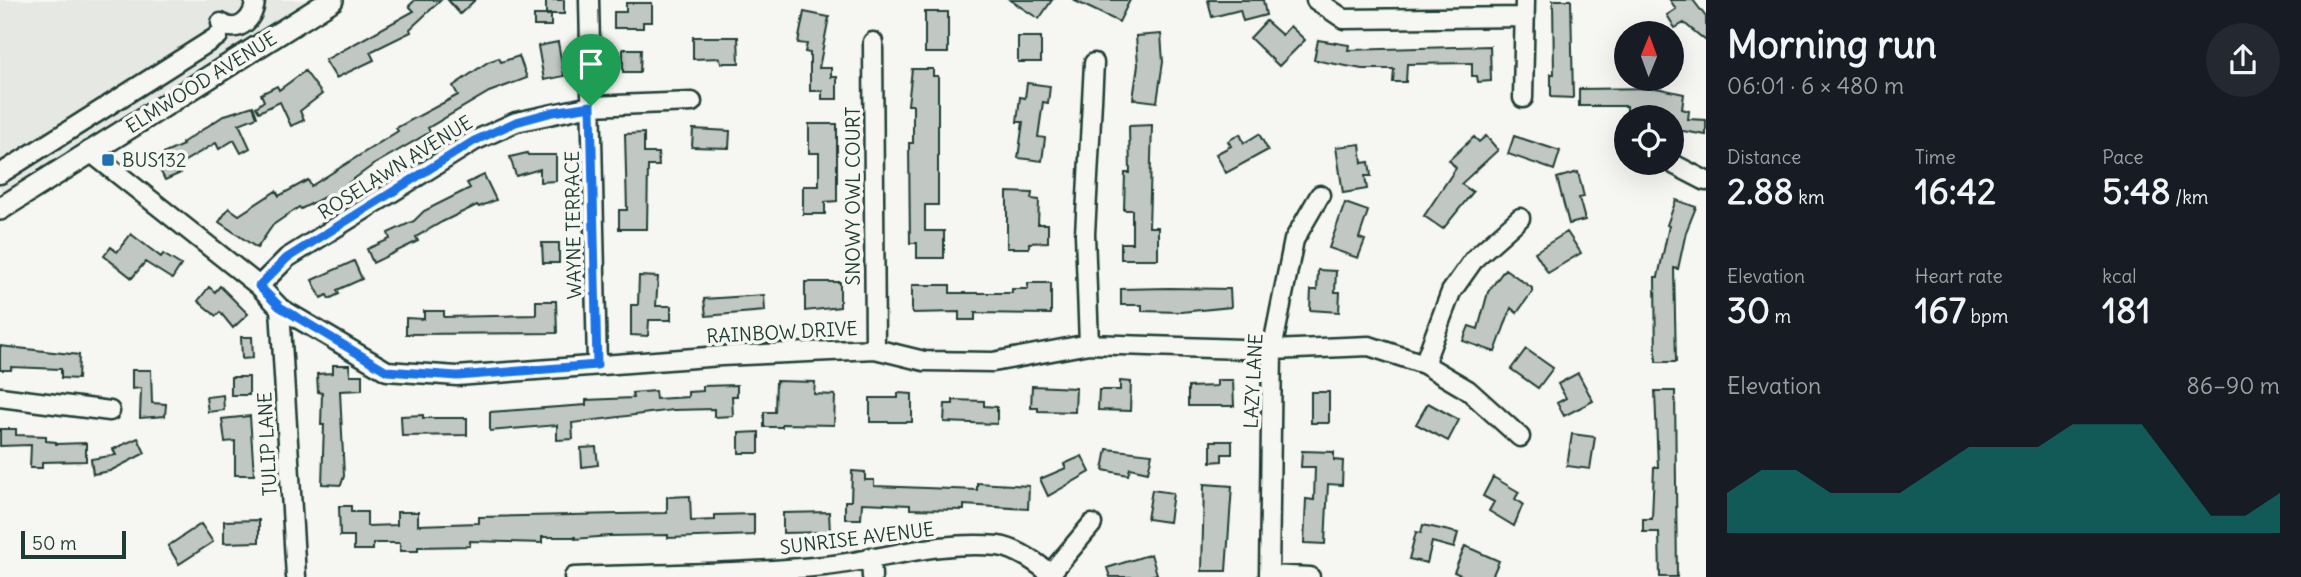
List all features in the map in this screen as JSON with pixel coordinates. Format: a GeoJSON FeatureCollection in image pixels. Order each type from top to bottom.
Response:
{"type":"FeatureCollection","features":[{"type":"Feature","properties":{"kind":"main road","name":"ELMWOOD AVENUE"},"geometry":{"type":"LineString","coordinates":[[0,209],[323,3]]}},
{"type":"Feature","properties":{"kind":"street"},"geometry":{"type":"LineString","coordinates":[[0,174],[220,30],[249,21],[254,15],[255,0]]}},
{"type":"Feature","properties":{"kind":"street","name":"WAYNE TERRACE"},"geometry":{"type":"LineString","coordinates":[[589,0],[597,365]]}},
{"type":"Feature","properties":{"kind":"street"},"geometry":{"type":"LineString","coordinates":[[1316,0],[1344,19],[1525,8],[1523,98]]}},
{"type":"Feature","properties":{"kind":"street","name":"SNOWY OWL COURT"},"geometry":{"type":"LineString","coordinates":[[873,42],[875,349]]}},
{"type":"Feature","properties":{"kind":"street"},"geometry":{"type":"LineString","coordinates":[[1089,344],[1085,234],[1094,64]]}},
{"type":"Feature","properties":{"kind":"street","name":"ROSELAWN AVENUE"},"geometry":{"type":"LineString","coordinates":[[259,286],[287,258],[474,141],[516,122],[591,106],[692,102]]}},
{"type":"Feature","properties":{"kind":"street","name":"RAINBOW DRIVE"},"geometry":{"type":"LineString","coordinates":[[89,151],[259,286],[280,307],[387,371],[457,376],[875,349],[924,361],[993,362],[1089,344],[1272,350],[1369,346],[1424,363],[1468,390],[1520,438]]}},
{"type":"Feature","properties":{"kind":"street"},"geometry":{"type":"LineString","coordinates":[[1684,170],[1706,181]]}},
{"type":"Feature","properties":{"kind":"street","name":"LAZY LANE"},"geometry":{"type":"LineString","coordinates":[[1269,576],[1272,350],[1294,240],[1320,195]]}},
{"type":"Feature","properties":{"kind":"street"},"geometry":{"type":"LineString","coordinates":[[1424,363],[1451,292],[1475,258],[1520,218]]}},
{"type":"Feature","properties":{"kind":"street","name":"TULIP LANE"},"geometry":{"type":"LineString","coordinates":[[280,307],[296,577]]}},
{"type":"Feature","properties":{"kind":"street"},"geometry":{"type":"LineString","coordinates":[[0,397],[110,411]]}},
{"type":"Feature","properties":{"kind":"street"},"geometry":{"type":"LineString","coordinates":[[1052,576],[1092,524]]}},
{"type":"Feature","properties":{"kind":"street","name":"SUNRISE AVENUE"},"geometry":{"type":"LineString","coordinates":[[574,577],[780,570],[916,548],[999,546],[1019,553],[1052,576]]}},
{"type":"Feature","properties":{"kind":"street"},"geometry":{"type":"LineString","coordinates":[[871,557],[873,577]]}},
{"type":"Feature","properties":{"kind":"street"},"geometry":{"type":"LineString","coordinates":[[1269,576],[1310,577]]}},
{"type":"Feature","properties":{"kind":"shaded area"},"geometry":{"type":"Polygon","coordinates":[[[0,0],[332,0],[0,209],[0,0]]]}},
{"type":"Feature","properties":{"kind":"building"},"geometry":{"type":"Polygon","coordinates":[[[415,0],[441,0],[410,29],[411,32],[370,52],[374,60],[336,78],[325,60],[414,11],[409,6],[415,0]]]}},
{"type":"Feature","properties":{"kind":"building"},"geometry":{"type":"Polygon","coordinates":[[[448,0],[475,0],[460,14],[448,0]]]}},
{"type":"Feature","properties":{"kind":"building"},"geometry":{"type":"Polygon","coordinates":[[[546,0],[564,0],[564,14],[546,14],[546,0]]]}},
{"type":"Feature","properties":{"kind":"building"},"geometry":{"type":"Polygon","coordinates":[[[1010,0],[1052,0],[1039,19],[1010,0]]]}},
{"type":"Feature","properties":{"kind":"building"},"geometry":{"type":"Polygon","coordinates":[[[1073,0],[1130,0],[1119,22],[1073,0]]]}},
{"type":"Feature","properties":{"kind":"building"},"geometry":{"type":"Polygon","coordinates":[[[1208,0],[1263,0],[1266,15],[1243,21],[1240,10],[1212,17],[1208,0]]]}},
{"type":"Feature","properties":{"kind":"building"},"geometry":{"type":"Polygon","coordinates":[[[1553,0],[1571,0],[1573,98],[1551,97],[1551,74],[1554,74],[1553,0]]]}},
{"type":"Feature","properties":{"kind":"building"},"geometry":{"type":"Polygon","coordinates":[[[1670,0],[1693,0],[1706,17],[1706,41],[1684,21],[1671,21],[1667,15],[1676,9],[1670,0]]]}},
{"type":"Feature","properties":{"kind":"building"},"geometry":{"type":"Polygon","coordinates":[[[626,3],[652,3],[652,22],[643,22],[643,28],[614,28],[614,12],[626,12],[626,3]]]}},
{"type":"Feature","properties":{"kind":"building"},"geometry":{"type":"Polygon","coordinates":[[[804,12],[829,17],[819,68],[831,68],[831,77],[837,77],[837,99],[822,99],[822,91],[810,91],[810,53],[805,52],[807,44],[798,43],[804,12]]]}},
{"type":"Feature","properties":{"kind":"building"},"geometry":{"type":"Polygon","coordinates":[[[925,12],[948,12],[948,53],[925,53],[925,12]]]}},
{"type":"Feature","properties":{"kind":"building"},"geometry":{"type":"Polygon","coordinates":[[[534,15],[551,15],[551,26],[534,26],[534,15]]]}},
{"type":"Feature","properties":{"kind":"building"},"geometry":{"type":"Polygon","coordinates":[[[1266,21],[1282,35],[1290,26],[1305,40],[1279,66],[1250,38],[1266,21]]]}},
{"type":"Feature","properties":{"kind":"building"},"geometry":{"type":"Polygon","coordinates":[[[1161,34],[1163,62],[1157,102],[1133,99],[1138,65],[1136,36],[1161,34]]]}},
{"type":"Feature","properties":{"kind":"building"},"geometry":{"type":"Polygon","coordinates":[[[693,37],[738,37],[739,63],[721,63],[720,58],[693,59],[693,37]]]}},
{"type":"Feature","properties":{"kind":"building"},"geometry":{"type":"Polygon","coordinates":[[[1018,37],[1041,37],[1041,62],[1018,62],[1018,37]]]}},
{"type":"Feature","properties":{"kind":"building"},"geometry":{"type":"Polygon","coordinates":[[[1318,40],[1349,45],[1348,50],[1490,46],[1491,81],[1478,82],[1477,76],[1472,76],[1472,63],[1407,64],[1406,82],[1393,82],[1394,69],[1362,69],[1314,60],[1318,40]]]}},
{"type":"Feature","properties":{"kind":"building"},"geometry":{"type":"Polygon","coordinates":[[[558,42],[564,76],[544,80],[538,46],[558,42]]]}},
{"type":"Feature","properties":{"kind":"building"},"geometry":{"type":"Polygon","coordinates":[[[623,49],[641,49],[640,72],[623,72],[623,49]]]}},
{"type":"Feature","properties":{"kind":"building"},"geometry":{"type":"Polygon","coordinates":[[[519,56],[527,78],[489,92],[428,128],[430,132],[373,165],[328,199],[326,196],[301,209],[299,207],[273,225],[257,248],[219,222],[229,208],[239,215],[276,191],[279,196],[308,180],[311,186],[398,131],[396,128],[458,95],[453,86],[488,62],[499,58],[501,62],[519,56]]]}},
{"type":"Feature","properties":{"kind":"building"},"geometry":{"type":"Polygon","coordinates":[[[912,69],[933,69],[933,76],[938,76],[938,205],[925,205],[925,231],[944,231],[944,258],[917,258],[917,243],[910,243],[909,143],[913,143],[913,105],[908,105],[912,69]]]}},
{"type":"Feature","properties":{"kind":"building"},"geometry":{"type":"Polygon","coordinates":[[[305,71],[322,94],[300,111],[304,120],[291,126],[280,102],[259,112],[256,107],[264,101],[261,94],[277,86],[279,90],[305,71]]]}},
{"type":"Feature","properties":{"kind":"building"},"geometry":{"type":"Polygon","coordinates":[[[1027,83],[1050,86],[1048,103],[1043,102],[1038,137],[1045,138],[1042,161],[1018,158],[1023,122],[1017,122],[1020,97],[1025,98],[1027,83]]]}},
{"type":"Feature","properties":{"kind":"building"},"geometry":{"type":"Polygon","coordinates":[[[1579,89],[1670,91],[1684,94],[1683,105],[1579,106],[1579,89]]]}},
{"type":"Feature","properties":{"kind":"building"},"geometry":{"type":"Polygon","coordinates":[[[253,106],[257,117],[239,124],[250,148],[241,153],[234,140],[219,149],[216,143],[178,165],[181,173],[165,180],[154,158],[183,145],[182,143],[225,115],[253,106]]]}},
{"type":"Feature","properties":{"kind":"building"},"geometry":{"type":"Polygon","coordinates":[[[1684,110],[1689,111],[1688,119],[1706,120],[1706,135],[1684,131],[1684,110]]]}},
{"type":"Feature","properties":{"kind":"building"},"geometry":{"type":"Polygon","coordinates":[[[809,124],[837,124],[837,201],[825,202],[825,214],[803,214],[803,186],[819,186],[819,153],[809,153],[809,124]]]}},
{"type":"Feature","properties":{"kind":"building"},"geometry":{"type":"Polygon","coordinates":[[[1152,125],[1149,227],[1158,227],[1158,259],[1121,259],[1121,243],[1132,243],[1132,210],[1124,210],[1125,173],[1130,173],[1129,126],[1152,125]]]}},
{"type":"Feature","properties":{"kind":"building"},"geometry":{"type":"Polygon","coordinates":[[[693,129],[730,131],[729,148],[692,147],[693,129]]]}},
{"type":"Feature","properties":{"kind":"building"},"geometry":{"type":"Polygon","coordinates":[[[644,133],[644,153],[658,153],[659,166],[648,166],[647,229],[619,229],[619,210],[627,210],[625,134],[644,133]]]}},
{"type":"Feature","properties":{"kind":"building"},"geometry":{"type":"Polygon","coordinates":[[[1240,134],[1244,143],[1259,134],[1268,150],[1226,173],[1216,154],[1231,146],[1228,141],[1240,134]]]}},
{"type":"Feature","properties":{"kind":"building"},"geometry":{"type":"Polygon","coordinates":[[[1486,136],[1498,150],[1461,184],[1473,192],[1443,229],[1424,216],[1456,168],[1449,160],[1474,137],[1479,142],[1486,136]]]}},
{"type":"Feature","properties":{"kind":"building"},"geometry":{"type":"Polygon","coordinates":[[[1514,136],[1560,151],[1554,170],[1508,154],[1514,136]]]}},
{"type":"Feature","properties":{"kind":"building"},"geometry":{"type":"Polygon","coordinates":[[[1360,144],[1362,163],[1369,162],[1371,176],[1365,176],[1367,189],[1343,193],[1336,147],[1360,144]]]}},
{"type":"Feature","properties":{"kind":"building"},"geometry":{"type":"Polygon","coordinates":[[[527,153],[556,155],[556,181],[540,182],[540,169],[516,176],[510,157],[527,153]]]}},
{"type":"Feature","properties":{"kind":"building"},"geometry":{"type":"Polygon","coordinates":[[[1578,172],[1584,197],[1579,198],[1585,220],[1569,224],[1557,178],[1578,172]]]}},
{"type":"Feature","properties":{"kind":"building"},"geometry":{"type":"Polygon","coordinates":[[[484,175],[496,200],[479,207],[477,205],[442,222],[416,237],[418,241],[373,263],[367,249],[390,239],[388,233],[470,188],[467,183],[484,175]]]}},
{"type":"Feature","properties":{"kind":"building"},"geometry":{"type":"Polygon","coordinates":[[[1007,192],[1032,193],[1031,199],[1039,200],[1038,224],[1048,224],[1048,242],[1029,243],[1029,248],[1007,248],[1007,192]]]}},
{"type":"Feature","properties":{"kind":"building"},"geometry":{"type":"Polygon","coordinates":[[[1676,200],[1696,207],[1686,232],[1678,269],[1674,268],[1676,362],[1656,362],[1655,277],[1658,277],[1669,226],[1667,225],[1676,200]]]}},
{"type":"Feature","properties":{"kind":"building"},"geometry":{"type":"Polygon","coordinates":[[[1345,203],[1368,211],[1359,238],[1365,240],[1358,258],[1329,248],[1345,203]]]}},
{"type":"Feature","properties":{"kind":"building"},"geometry":{"type":"Polygon","coordinates":[[[1567,232],[1581,253],[1548,273],[1535,252],[1567,232]]]}},
{"type":"Feature","properties":{"kind":"building"},"geometry":{"type":"Polygon","coordinates":[[[131,234],[161,257],[163,254],[181,265],[172,279],[145,262],[132,278],[104,256],[111,247],[117,252],[131,234]]]}},
{"type":"Feature","properties":{"kind":"building"},"geometry":{"type":"Polygon","coordinates":[[[542,243],[559,243],[559,263],[543,263],[542,243]]]}},
{"type":"Feature","properties":{"kind":"building"},"geometry":{"type":"Polygon","coordinates":[[[354,261],[362,279],[337,290],[339,294],[329,299],[327,295],[321,298],[312,280],[354,261]]]}},
{"type":"Feature","properties":{"kind":"building"},"geometry":{"type":"Polygon","coordinates":[[[1505,269],[1532,288],[1532,292],[1517,313],[1511,308],[1495,352],[1463,341],[1469,326],[1478,329],[1488,292],[1505,269]]]}},
{"type":"Feature","properties":{"kind":"building"},"geometry":{"type":"Polygon","coordinates":[[[1318,270],[1336,271],[1335,292],[1340,292],[1339,312],[1310,310],[1311,290],[1317,290],[1318,270]]]}},
{"type":"Feature","properties":{"kind":"building"},"geometry":{"type":"Polygon","coordinates":[[[639,276],[658,277],[656,306],[671,306],[671,320],[649,320],[648,336],[631,335],[631,305],[638,305],[639,276]]]}},
{"type":"Feature","properties":{"kind":"building"},"geometry":{"type":"Polygon","coordinates":[[[805,282],[840,282],[840,307],[805,311],[805,282]]]}},
{"type":"Feature","properties":{"kind":"building"},"geometry":{"type":"Polygon","coordinates":[[[1028,283],[1051,283],[1051,314],[975,313],[975,320],[959,320],[959,312],[912,313],[912,285],[950,285],[950,293],[1012,293],[1012,289],[1028,289],[1028,283]]]}},
{"type":"Feature","properties":{"kind":"building"},"geometry":{"type":"Polygon","coordinates":[[[220,286],[248,314],[233,328],[220,312],[216,316],[198,301],[209,287],[215,292],[220,286]]]}},
{"type":"Feature","properties":{"kind":"building"},"geometry":{"type":"Polygon","coordinates":[[[1121,289],[1230,289],[1231,307],[1181,312],[1142,311],[1142,305],[1121,305],[1121,289]]]}},
{"type":"Feature","properties":{"kind":"building"},"geometry":{"type":"Polygon","coordinates":[[[764,295],[765,311],[706,316],[704,299],[764,295]]]}},
{"type":"Feature","properties":{"kind":"building"},"geometry":{"type":"Polygon","coordinates":[[[536,301],[556,301],[557,333],[406,334],[406,318],[424,319],[424,311],[444,311],[444,317],[536,315],[536,301]]]}},
{"type":"Feature","properties":{"kind":"building"},"geometry":{"type":"Polygon","coordinates":[[[241,337],[252,337],[253,358],[242,359],[241,337]]]}},
{"type":"Feature","properties":{"kind":"building"},"geometry":{"type":"Polygon","coordinates":[[[0,346],[79,355],[78,379],[61,378],[61,369],[11,367],[11,370],[0,370],[0,346]]]}},
{"type":"Feature","properties":{"kind":"building"},"geometry":{"type":"Polygon","coordinates":[[[1526,349],[1553,368],[1538,388],[1511,369],[1526,349]]]}},
{"type":"Feature","properties":{"kind":"building"},"geometry":{"type":"Polygon","coordinates":[[[333,365],[349,365],[350,375],[362,375],[362,390],[340,391],[344,476],[341,485],[322,484],[324,425],[321,425],[322,393],[318,392],[317,374],[333,373],[333,365]]]}},
{"type":"Feature","properties":{"kind":"building"},"geometry":{"type":"Polygon","coordinates":[[[132,370],[151,370],[152,403],[166,404],[165,416],[140,418],[141,388],[132,389],[132,370]]]}},
{"type":"Feature","properties":{"kind":"building"},"geometry":{"type":"Polygon","coordinates":[[[1578,373],[1593,401],[1564,416],[1557,403],[1566,398],[1558,384],[1578,373]]]}},
{"type":"Feature","properties":{"kind":"building"},"geometry":{"type":"Polygon","coordinates":[[[231,377],[249,377],[249,395],[231,395],[231,377]]]}},
{"type":"Feature","properties":{"kind":"building"},"geometry":{"type":"Polygon","coordinates":[[[1217,380],[1233,380],[1234,406],[1188,406],[1188,387],[1217,386],[1217,380]]]}},
{"type":"Feature","properties":{"kind":"building"},"geometry":{"type":"Polygon","coordinates":[[[776,381],[815,382],[814,394],[835,395],[834,425],[782,424],[782,427],[764,427],[764,412],[775,412],[776,381]]]}},
{"type":"Feature","properties":{"kind":"building"},"geometry":{"type":"Polygon","coordinates":[[[1120,381],[1131,382],[1130,411],[1098,410],[1099,390],[1120,390],[1120,381]]]}},
{"type":"Feature","properties":{"kind":"building"},"geometry":{"type":"Polygon","coordinates":[[[737,385],[737,396],[732,396],[733,416],[714,417],[714,409],[673,410],[572,423],[573,439],[557,440],[557,425],[490,431],[490,412],[586,405],[586,400],[633,398],[632,393],[655,391],[656,399],[688,397],[688,392],[703,391],[703,386],[737,385]]]}},
{"type":"Feature","properties":{"kind":"building"},"geometry":{"type":"Polygon","coordinates":[[[1032,386],[1076,388],[1075,412],[1038,411],[1038,408],[1031,408],[1032,386]]]}},
{"type":"Feature","properties":{"kind":"building"},"geometry":{"type":"Polygon","coordinates":[[[1655,391],[1675,391],[1677,577],[1660,577],[1659,532],[1643,532],[1643,519],[1652,519],[1654,467],[1658,467],[1655,391]]]}},
{"type":"Feature","properties":{"kind":"building"},"geometry":{"type":"Polygon","coordinates":[[[1311,392],[1329,392],[1329,423],[1311,423],[1311,392]]]}},
{"type":"Feature","properties":{"kind":"building"},"geometry":{"type":"Polygon","coordinates":[[[898,393],[912,394],[912,422],[870,422],[870,398],[898,398],[898,393]]]}},
{"type":"Feature","properties":{"kind":"building"},"geometry":{"type":"Polygon","coordinates":[[[223,395],[224,410],[208,412],[206,397],[223,395]]]}},
{"type":"Feature","properties":{"kind":"building"},"geometry":{"type":"Polygon","coordinates":[[[953,400],[984,401],[984,406],[997,407],[997,424],[944,422],[945,404],[953,404],[953,400]]]}},
{"type":"Feature","properties":{"kind":"building"},"geometry":{"type":"Polygon","coordinates":[[[1428,403],[1459,420],[1448,441],[1416,424],[1428,403]]]}},
{"type":"Feature","properties":{"kind":"building"},"geometry":{"type":"Polygon","coordinates":[[[423,415],[423,418],[467,418],[467,435],[402,436],[401,416],[423,415]]]}},
{"type":"Feature","properties":{"kind":"building"},"geometry":{"type":"Polygon","coordinates":[[[250,416],[254,475],[235,475],[235,441],[225,442],[222,419],[250,416]]]}},
{"type":"Feature","properties":{"kind":"building"},"geometry":{"type":"Polygon","coordinates":[[[0,429],[16,429],[16,435],[46,436],[46,441],[56,444],[86,443],[86,461],[42,462],[42,468],[30,468],[31,445],[0,446],[0,429]]]}},
{"type":"Feature","properties":{"kind":"building"},"geometry":{"type":"Polygon","coordinates":[[[759,432],[759,453],[739,453],[739,433],[759,432]]]}},
{"type":"Feature","properties":{"kind":"building"},"geometry":{"type":"Polygon","coordinates":[[[1572,434],[1595,437],[1590,469],[1567,466],[1572,434]]]}},
{"type":"Feature","properties":{"kind":"building"},"geometry":{"type":"Polygon","coordinates":[[[138,438],[145,453],[110,471],[93,474],[91,459],[116,455],[113,449],[138,438]]]}},
{"type":"Feature","properties":{"kind":"building"},"geometry":{"type":"Polygon","coordinates":[[[1211,441],[1232,441],[1232,454],[1222,454],[1222,461],[1211,462],[1211,441]]]}},
{"type":"Feature","properties":{"kind":"building"},"geometry":{"type":"Polygon","coordinates":[[[596,447],[598,465],[582,467],[581,448],[596,447]]]}},
{"type":"Feature","properties":{"kind":"building"},"geometry":{"type":"Polygon","coordinates":[[[1107,449],[1152,454],[1148,472],[1130,468],[1128,475],[1103,470],[1107,449]]]}},
{"type":"Feature","properties":{"kind":"building"},"geometry":{"type":"Polygon","coordinates":[[[1302,451],[1334,452],[1334,460],[1343,461],[1342,485],[1328,484],[1325,544],[1304,543],[1306,499],[1314,500],[1315,467],[1301,467],[1302,451]]]}},
{"type":"Feature","properties":{"kind":"building"},"geometry":{"type":"Polygon","coordinates":[[[1082,456],[1090,472],[1048,496],[1040,479],[1066,468],[1064,464],[1082,456]]]}},
{"type":"Feature","properties":{"kind":"building"},"geometry":{"type":"Polygon","coordinates":[[[852,471],[865,472],[865,480],[874,480],[874,486],[977,490],[977,483],[1029,486],[1028,509],[964,505],[964,510],[910,509],[910,505],[862,503],[861,519],[845,519],[845,501],[851,501],[852,471]]]}},
{"type":"Feature","properties":{"kind":"building"},"geometry":{"type":"Polygon","coordinates":[[[1493,477],[1519,492],[1515,499],[1523,504],[1514,526],[1489,511],[1494,502],[1483,496],[1493,477]]]}},
{"type":"Feature","properties":{"kind":"building"},"geometry":{"type":"Polygon","coordinates":[[[1204,484],[1232,486],[1226,571],[1202,571],[1204,484]]]}},
{"type":"Feature","properties":{"kind":"building"},"geometry":{"type":"Polygon","coordinates":[[[1152,490],[1173,493],[1169,522],[1147,519],[1152,490]]]}},
{"type":"Feature","properties":{"kind":"building"},"geometry":{"type":"Polygon","coordinates":[[[690,496],[691,521],[715,520],[715,515],[754,514],[754,535],[668,538],[668,535],[609,536],[575,539],[542,537],[542,543],[470,541],[470,546],[418,547],[418,551],[400,551],[400,543],[373,543],[373,550],[354,550],[354,536],[340,536],[339,506],[351,506],[351,512],[367,512],[367,526],[397,525],[397,512],[418,512],[418,525],[479,523],[479,517],[667,513],[667,497],[690,496]]]}},
{"type":"Feature","properties":{"kind":"building"},"geometry":{"type":"Polygon","coordinates":[[[829,512],[830,532],[783,533],[783,513],[829,512]]]}},
{"type":"Feature","properties":{"kind":"building"},"geometry":{"type":"Polygon","coordinates":[[[259,520],[259,542],[224,543],[224,521],[259,520]]]}},
{"type":"Feature","properties":{"kind":"building"},"geometry":{"type":"Polygon","coordinates":[[[201,524],[213,542],[179,564],[168,546],[201,524]]]}},
{"type":"Feature","properties":{"kind":"building"},"geometry":{"type":"Polygon","coordinates":[[[1423,525],[1458,533],[1454,548],[1432,542],[1427,563],[1409,559],[1416,532],[1421,533],[1423,525]]]}},
{"type":"Feature","properties":{"kind":"building"},"geometry":{"type":"Polygon","coordinates":[[[1465,546],[1499,561],[1492,577],[1465,577],[1454,572],[1465,546]]]}},
{"type":"Feature","properties":{"kind":"building"},"geometry":{"type":"Polygon","coordinates":[[[1151,554],[1157,574],[1147,577],[1110,577],[1107,568],[1151,554]]]}},
{"type":"Feature","properties":{"kind":"place","name":"BUS132"},"geometry":{"type":"Point","coordinates":[108,160]}},
{"type":"Feature","properties":{"kind":"route"},"geometry":{"type":"LineString","coordinates":[[591,106],[597,365],[457,376],[387,371],[280,307],[259,286],[287,258],[474,141],[516,122],[591,106]]}}]}
